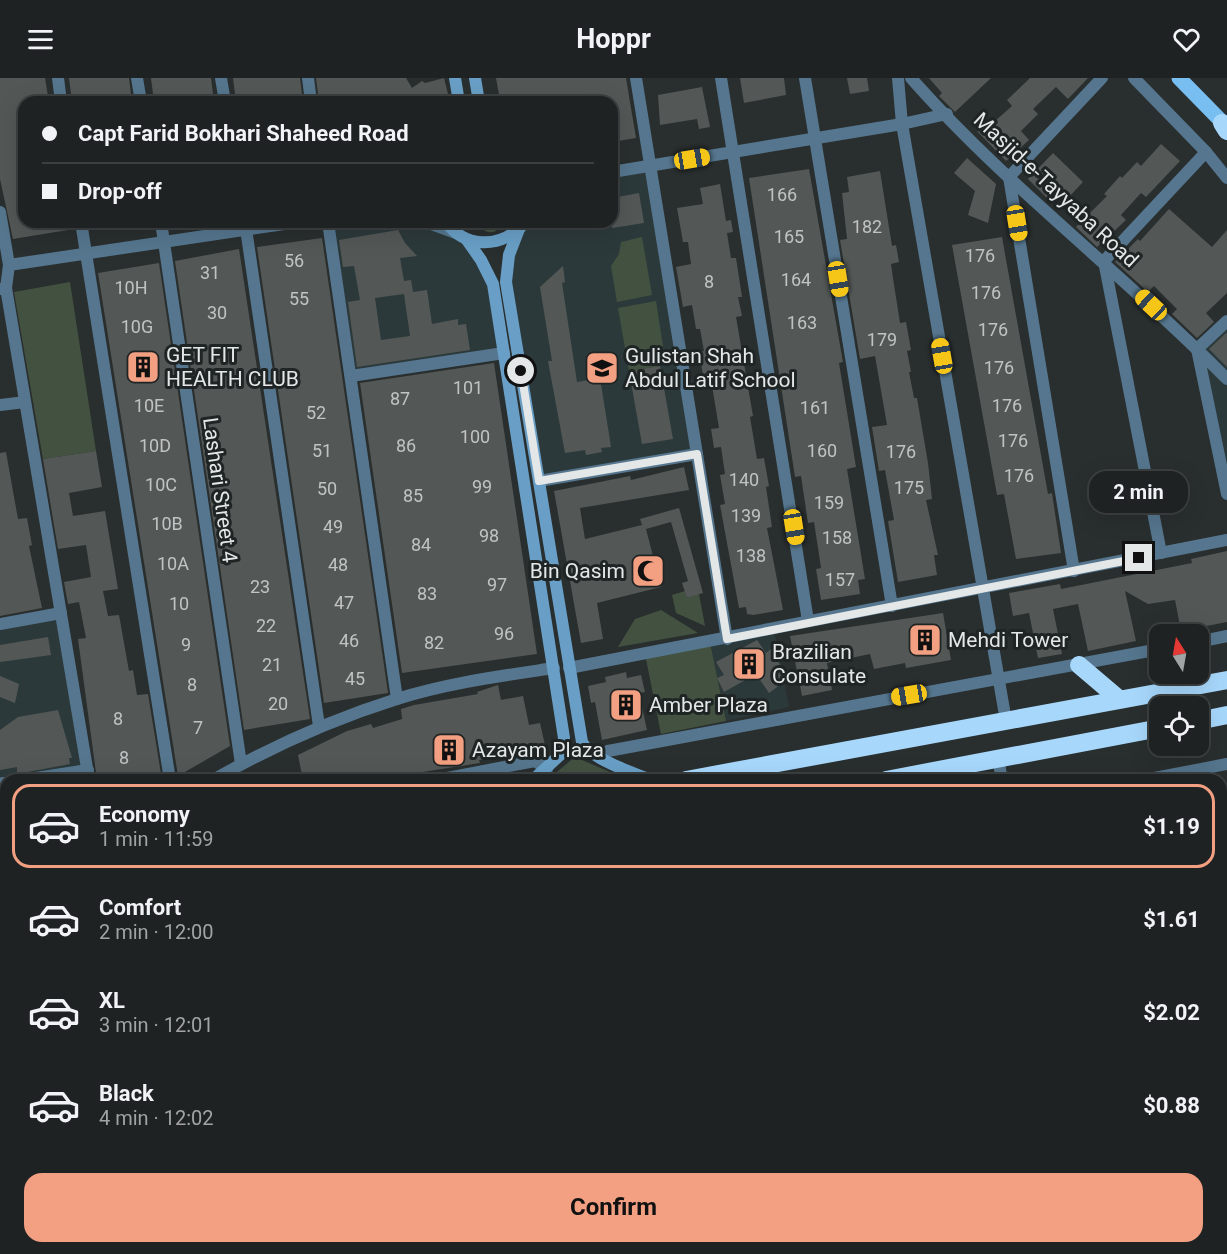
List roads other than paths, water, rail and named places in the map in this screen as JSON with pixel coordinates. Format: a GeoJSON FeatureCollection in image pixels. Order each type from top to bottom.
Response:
{"type":"FeatureCollection","features":[{"type":"Feature","properties":{"kind":"highway"},"geometry":{"type":"LineString","coordinates":[[1079,664],[1119,699]]}},
{"type":"Feature","properties":{"kind":"highway"},"geometry":{"type":"LineString","coordinates":[[718,774],[1227,680]]}},
{"type":"Feature","properties":{"kind":"highway"},"geometry":{"type":"LineString","coordinates":[[1209,718],[1227,715]]}},
{"type":"Feature","properties":{"kind":"highway"},"geometry":{"type":"LineString","coordinates":[[917,774],[1149,730]]}},
{"type":"Feature","properties":{"kind":"main road"},"geometry":{"type":"LineString","coordinates":[[1179,78],[1225,127]]}},
{"type":"Feature","properties":{"kind":"street"},"geometry":{"type":"LineString","coordinates":[[58,78],[60,96]]}},
{"type":"Feature","properties":{"kind":"street"},"geometry":{"type":"LineString","coordinates":[[137,78],[140,96]]}},
{"type":"Feature","properties":{"kind":"street"},"geometry":{"type":"LineString","coordinates":[[221,78],[224,96]]}},
{"type":"Feature","properties":{"kind":"street"},"geometry":{"type":"LineString","coordinates":[[308,78],[310,96]]}},
{"type":"Feature","properties":{"kind":"street"},"geometry":{"type":"LineString","coordinates":[[455,78],[458,96]]}},
{"type":"Feature","properties":{"kind":"street"},"geometry":{"type":"LineString","coordinates":[[475,78],[478,96]]}},
{"type":"Feature","properties":{"kind":"street"},"geometry":{"type":"LineString","coordinates":[[636,78],[727,639]]}},
{"type":"Feature","properties":{"kind":"street"},"geometry":{"type":"LineString","coordinates":[[721,78],[808,621]]}},
{"type":"Feature","properties":{"kind":"street"},"geometry":{"type":"LineString","coordinates":[[805,78],[892,606]]}},
{"type":"Feature","properties":{"kind":"street"},"geometry":{"type":"LineString","coordinates":[[898,78],[902,124],[1005,721]]}},
{"type":"Feature","properties":{"kind":"street","name":"Masjid-e-Tayyaba Road"},"geometry":{"type":"LineString","coordinates":[[911,78],[1009,177],[1104,261],[1227,379]]}},
{"type":"Feature","properties":{"kind":"street"},"geometry":{"type":"LineString","coordinates":[[1074,571],[1009,177],[1102,78]]}},
{"type":"Feature","properties":{"kind":"street"},"geometry":{"type":"LineString","coordinates":[[1134,78],[1206,152],[1227,178]]}},
{"type":"Feature","properties":{"kind":"street"},"geometry":{"type":"LineString","coordinates":[[618,171],[902,124],[946,114]]}},
{"type":"Feature","properties":{"kind":"street"},"geometry":{"type":"LineString","coordinates":[[1161,554],[1104,261],[1206,152]]}},
{"type":"Feature","properties":{"kind":"street"},"geometry":{"type":"LineString","coordinates":[[0,212],[9,265],[3,289],[25,402],[89,774]]}},
{"type":"Feature","properties":{"kind":"street"},"geometry":{"type":"LineString","coordinates":[[82,228],[169,774]]}},
{"type":"Feature","properties":{"kind":"street","name":"Lashari Street 4"},"geometry":{"type":"LineString","coordinates":[[162,228],[241,764]]}},
{"type":"Feature","properties":{"kind":"street"},"geometry":{"type":"LineString","coordinates":[[9,265],[164,241],[231,228]]}},
{"type":"Feature","properties":{"kind":"street"},"geometry":{"type":"LineString","coordinates":[[246,228],[319,726]]}},
{"type":"Feature","properties":{"kind":"street"},"geometry":{"type":"LineString","coordinates":[[329,228],[397,699]]}},
{"type":"Feature","properties":{"kind":"street"},"geometry":{"type":"LineString","coordinates":[[441,228],[480,243],[495,243],[508,238],[519,228]]}},
{"type":"Feature","properties":{"kind":"street"},"geometry":{"type":"LineString","coordinates":[[452,228],[461,236],[493,284],[554,668],[564,748],[541,774]]}},
{"type":"Feature","properties":{"kind":"street"},"geometry":{"type":"LineString","coordinates":[[521,228],[509,255],[506,282],[582,742],[588,751],[637,774]]}},
{"type":"Feature","properties":{"kind":"street"},"geometry":{"type":"LineString","coordinates":[[1227,321],[1197,349],[1227,494]]}},
{"type":"Feature","properties":{"kind":"street"},"geometry":{"type":"LineString","coordinates":[[351,376],[504,353]]}},
{"type":"Feature","properties":{"kind":"street"},"geometry":{"type":"LineString","coordinates":[[0,405],[25,402]]}},
{"type":"Feature","properties":{"kind":"street"},"geometry":{"type":"LineString","coordinates":[[539,481],[697,454]]}},
{"type":"Feature","properties":{"kind":"street"},"geometry":{"type":"LineString","coordinates":[[569,668],[1227,540]]}},
{"type":"Feature","properties":{"kind":"street"},"geometry":{"type":"LineString","coordinates":[[0,624],[61,613]]}},
{"type":"Feature","properties":{"kind":"street"},"geometry":{"type":"LineString","coordinates":[[1209,640],[1227,636]]}},
{"type":"Feature","properties":{"kind":"street"},"geometry":{"type":"LineString","coordinates":[[599,757],[608,750],[1149,651]]}},
{"type":"Feature","properties":{"kind":"street"},"geometry":{"type":"LineString","coordinates":[[224,774],[319,726],[397,699],[458,683],[554,668]]}},
{"type":"Feature","properties":{"kind":"street"},"geometry":{"type":"LineString","coordinates":[[998,758],[1001,774]]}},
{"type":"Feature","properties":{"kind":"street"},"geometry":{"type":"LineString","coordinates":[[468,774],[535,761],[547,769]]}},
{"type":"Feature","properties":{"kind":"street"},"geometry":{"type":"LineString","coordinates":[[1175,774],[1227,764]]}},
{"type":"Feature","properties":{"kind":"place","name":"GET FIT HEALTH CLUB"},"geometry":{"type":"Point","coordinates":[143,367]}},
{"type":"Feature","properties":{"kind":"place","name":"Gulistan Shah Abdul Latif School"},"geometry":{"type":"Point","coordinates":[602,368]}},
{"type":"Feature","properties":{"kind":"place","name":"Bin Qasim"},"geometry":{"type":"Point","coordinates":[648,571]}},
{"type":"Feature","properties":{"kind":"place","name":"Mehdi Tower"},"geometry":{"type":"Point","coordinates":[925,640]}},
{"type":"Feature","properties":{"kind":"place","name":"Brazilian Consulate"},"geometry":{"type":"Point","coordinates":[749,664]}},
{"type":"Feature","properties":{"kind":"place","name":"Amber Plaza"},"geometry":{"type":"Point","coordinates":[626,705]}},
{"type":"Feature","properties":{"kind":"place","name":"Azayam Plaza"},"geometry":{"type":"Point","coordinates":[449,750]}}]}
